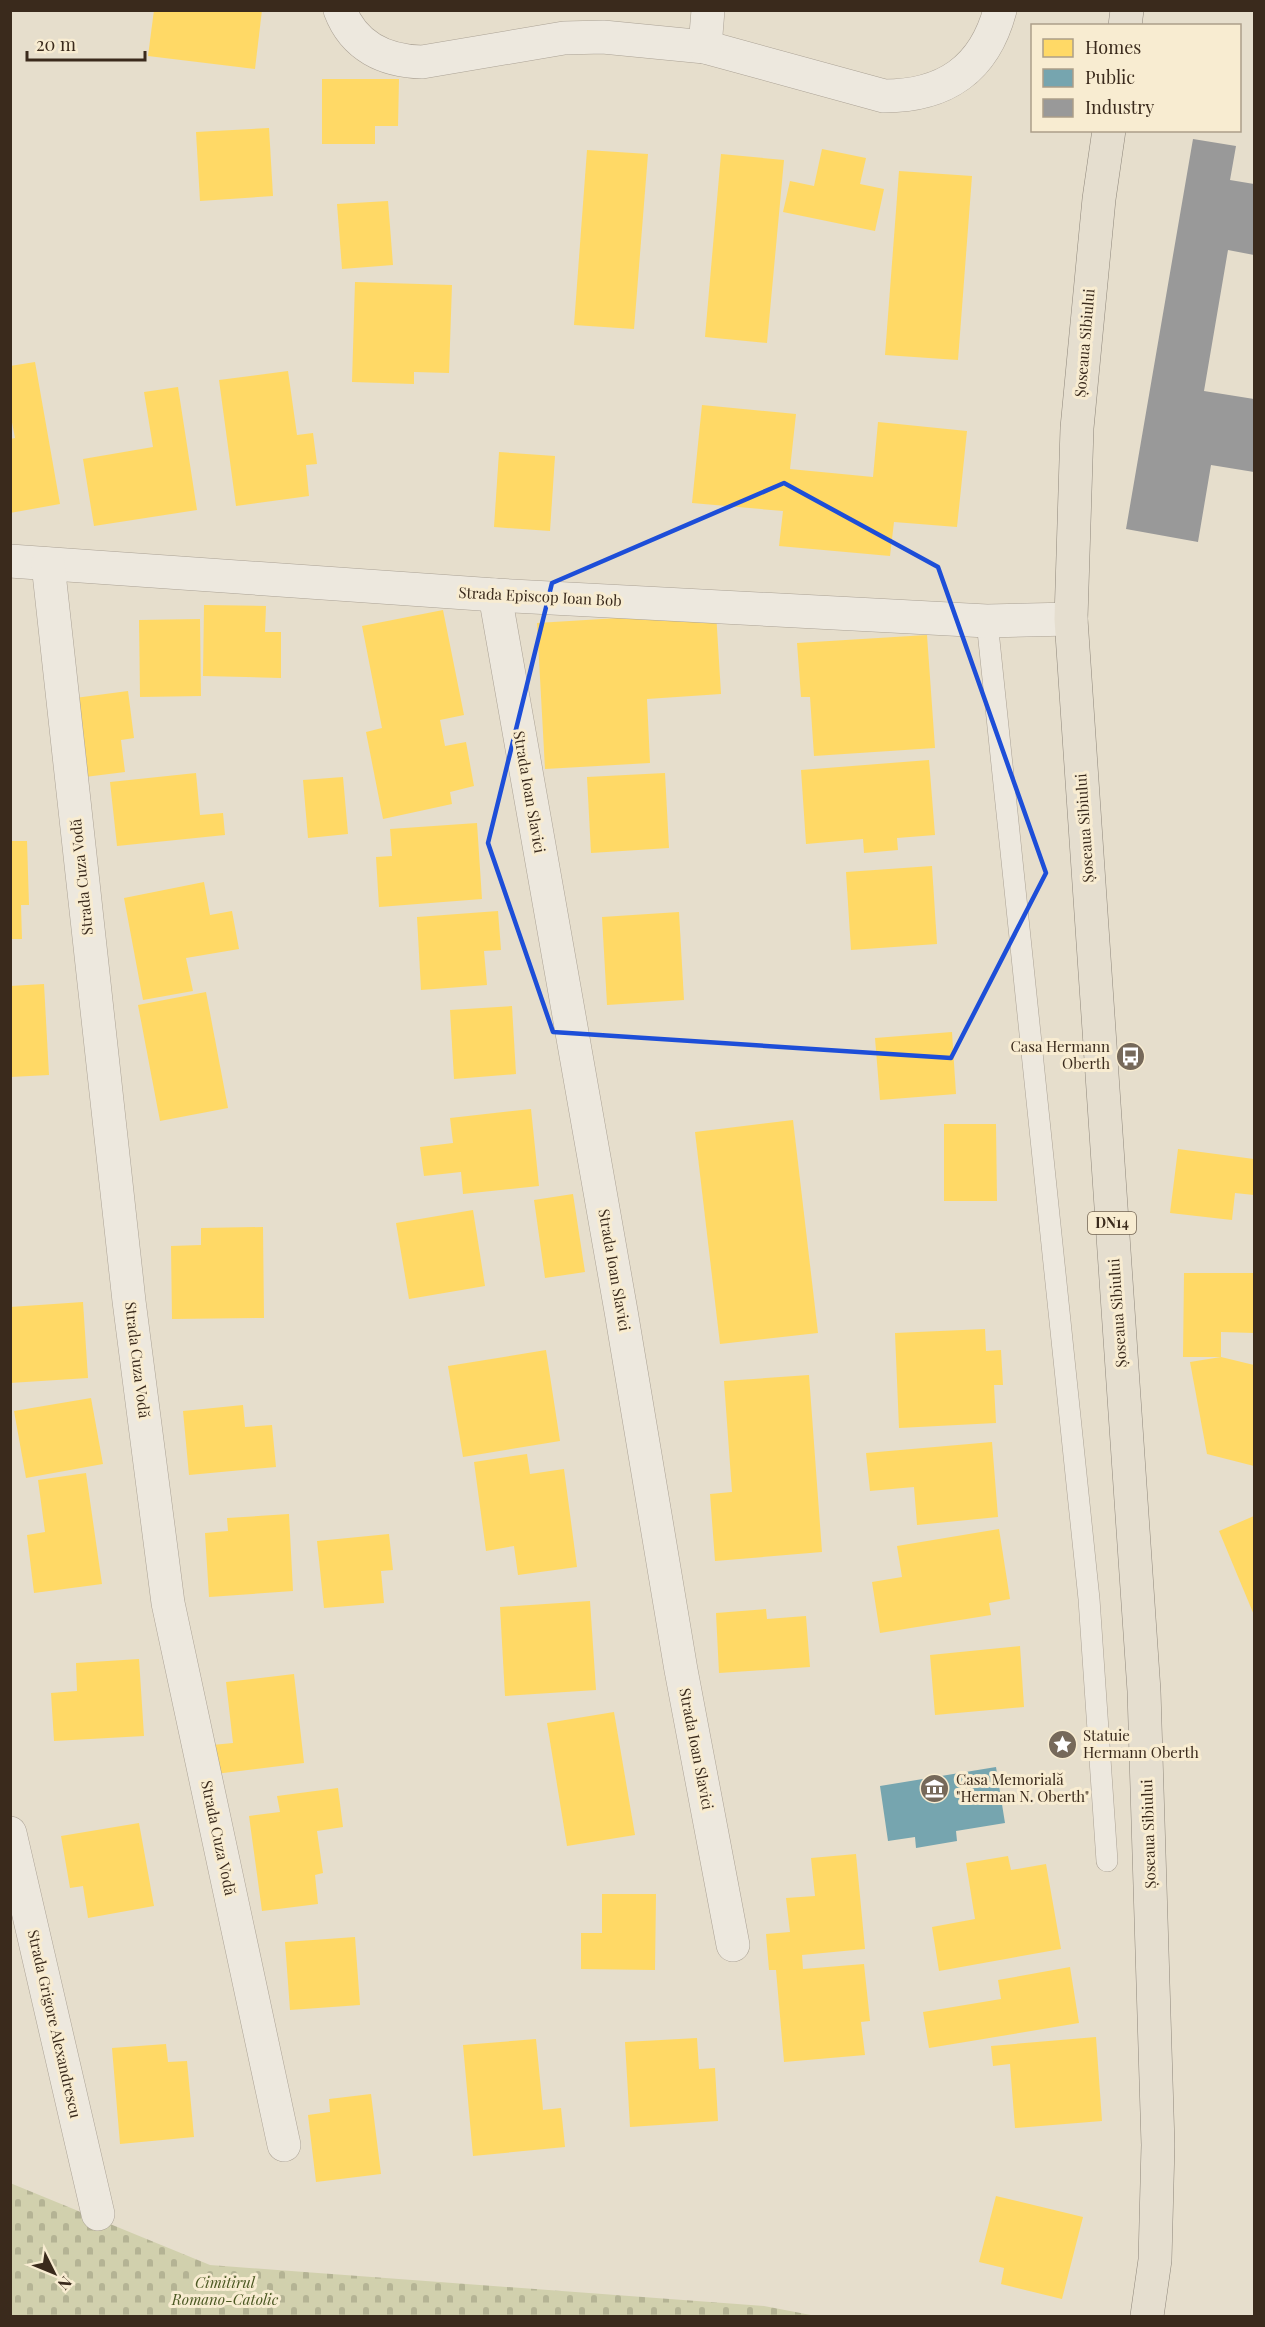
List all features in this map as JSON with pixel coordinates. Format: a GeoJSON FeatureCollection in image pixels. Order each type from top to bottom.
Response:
{"type":"FeatureCollection","features":[{"type":"Feature","properties":{"kind":"main road","name":"Șoseaua Sibiului"},"geometry":{"type":"LineString","coordinates":[[1109,132],[1099,199],[1077,428],[1071,619],[1144,1691],[1158,2145],[1155,2260],[1147,2316]]}},
{"type":"Feature","properties":{"kind":"street"},"geometry":{"type":"LineString","coordinates":[[340,10],[356,37],[370,49],[404,62],[422,62],[564,38],[603,37],[705,47],[884,96],[908,96],[932,91],[954,79],[971,65],[985,48],[996,28],[1000,10]]}},
{"type":"Feature","properties":{"kind":"street"},"geometry":{"type":"LineString","coordinates":[[705,47],[708,10]]}},
{"type":"Feature","properties":{"kind":"street","name":"Strada Episcop Ioan Bob"},"geometry":{"type":"LineString","coordinates":[[10,561],[495,595],[987,621],[1071,619]]}},
{"type":"Feature","properties":{"kind":"street","name":"Strada Cuza Vodă"},"geometry":{"type":"LineString","coordinates":[[48,564],[129,1302],[168,1603],[284,2145]]}},
{"type":"Feature","properties":{"kind":"street","name":"Strada Ioan Slavici"},"geometry":{"type":"LineString","coordinates":[[495,595],[621,1311],[681,1670],[733,1945]]}},
{"type":"Feature","properties":{"kind":"street","name":"Strada Grigore Alexandrescu"},"geometry":{"type":"LineString","coordinates":[[10,1833],[98,2214]]}},
{"type":"Feature","properties":{"kind":"lane"},"geometry":{"type":"LineString","coordinates":[[987,621],[1089,1599],[1107,1861]]}},
{"type":"Feature","properties":{"kind":"highlighted area"},"geometry":{"type":"Polygon","coordinates":[[[784,483],[938,567],[1046,873],[951,1058],[553,1032],[488,843],[552,583],[784,483]]]}},
{"type":"Feature","properties":{"kind":"green space","name":"Cimitirul Romano-Catolic"},"geometry":{"type":"Polygon","coordinates":[[[10,2183],[210,2265],[764,2306],[816,2316],[11,2316],[10,2183]]]}},
{"type":"Feature","properties":{"kind":"building: Homes"},"geometry":{"type":"Polygon","coordinates":[[[154,10],[262,10],[255,69],[148,56],[154,10]]]}},
{"type":"Feature","properties":{"kind":"building: Homes"},"geometry":{"type":"Polygon","coordinates":[[[322,79],[399,79],[398,126],[375,126],[375,144],[322,144],[322,79]]]}},
{"type":"Feature","properties":{"kind":"building: Homes"},"geometry":{"type":"Polygon","coordinates":[[[269,128],[273,196],[200,201],[196,132],[269,128]]]}},
{"type":"Feature","properties":{"kind":"building: Homes"},"geometry":{"type":"Polygon","coordinates":[[[822,149],[866,158],[860,184],[884,189],[875,231],[783,212],[790,181],[814,186],[822,149]]]}},
{"type":"Feature","properties":{"kind":"building: Homes"},"geometry":{"type":"Polygon","coordinates":[[[587,150],[648,154],[634,329],[574,325],[587,150]]]}},
{"type":"Feature","properties":{"kind":"building: Homes"},"geometry":{"type":"Polygon","coordinates":[[[721,154],[784,160],[767,343],[705,337],[721,154]]]}},
{"type":"Feature","properties":{"kind":"building: Homes"},"geometry":{"type":"Polygon","coordinates":[[[899,171],[972,176],[958,360],[885,355],[899,171]]]}},
{"type":"Feature","properties":{"kind":"building: Homes"},"geometry":{"type":"Polygon","coordinates":[[[388,201],[393,265],[342,269],[337,204],[388,201]]]}},
{"type":"Feature","properties":{"kind":"building: Homes"},"geometry":{"type":"Polygon","coordinates":[[[355,282],[452,285],[449,373],[414,372],[414,384],[352,382],[355,282]]]}},
{"type":"Feature","properties":{"kind":"building: Homes"},"geometry":{"type":"Polygon","coordinates":[[[35,362],[60,504],[10,513],[10,439],[15,438],[10,412],[10,366],[35,362]]]}},
{"type":"Feature","properties":{"kind":"building: Homes"},"geometry":{"type":"Polygon","coordinates":[[[288,371],[297,435],[313,433],[317,464],[306,465],[309,496],[236,506],[219,380],[288,371]]]}},
{"type":"Feature","properties":{"kind":"building: Homes"},"geometry":{"type":"Polygon","coordinates":[[[178,387],[197,510],[94,526],[83,459],[153,447],[144,392],[178,387]]]}},
{"type":"Feature","properties":{"kind":"building: Homes"},"geometry":{"type":"Polygon","coordinates":[[[702,405],[796,414],[790,469],[873,477],[878,422],[967,431],[957,527],[894,522],[890,556],[779,546],[783,511],[692,503],[702,405]]]}},
{"type":"Feature","properties":{"kind":"building: Homes"},"geometry":{"type":"Polygon","coordinates":[[[499,452],[555,456],[550,531],[494,527],[499,452]]]}},
{"type":"Feature","properties":{"kind":"building: Homes"},"geometry":{"type":"Polygon","coordinates":[[[204,605],[266,606],[265,632],[281,632],[281,678],[203,676],[204,605]]]}},
{"type":"Feature","properties":{"kind":"building: Homes"},"geometry":{"type":"Polygon","coordinates":[[[443,610],[464,715],[440,720],[445,746],[466,742],[474,786],[450,792],[452,804],[383,819],[366,732],[382,728],[362,626],[443,610]]]}},
{"type":"Feature","properties":{"kind":"building: Homes"},"geometry":{"type":"Polygon","coordinates":[[[716,612],[721,694],[647,699],[650,763],[545,769],[537,623],[716,612]]]}},
{"type":"Feature","properties":{"kind":"building: Homes"},"geometry":{"type":"Polygon","coordinates":[[[200,619],[201,696],[140,697],[139,620],[200,619]]]}},
{"type":"Feature","properties":{"kind":"building: Homes"},"geometry":{"type":"Polygon","coordinates":[[[927,635],[935,748],[814,756],[810,697],[801,697],[797,643],[927,635]]]}},
{"type":"Feature","properties":{"kind":"building: Homes"},"geometry":{"type":"Polygon","coordinates":[[[128,691],[134,738],[121,740],[125,772],[85,777],[75,698],[128,691]]]}},
{"type":"Feature","properties":{"kind":"building: Homes"},"geometry":{"type":"Polygon","coordinates":[[[929,760],[935,835],[897,838],[898,850],[864,853],[863,839],[806,844],[801,770],[929,760]]]}},
{"type":"Feature","properties":{"kind":"building: Homes"},"geometry":{"type":"Polygon","coordinates":[[[196,773],[200,815],[223,813],[225,835],[117,846],[110,782],[196,773]]]}},
{"type":"Feature","properties":{"kind":"building: Homes"},"geometry":{"type":"Polygon","coordinates":[[[665,773],[669,848],[591,853],[587,777],[665,773]]]}},
{"type":"Feature","properties":{"kind":"building: Homes"},"geometry":{"type":"Polygon","coordinates":[[[343,777],[348,834],[308,838],[303,780],[343,777]]]}},
{"type":"Feature","properties":{"kind":"building: Homes"},"geometry":{"type":"Polygon","coordinates":[[[477,823],[482,899],[379,907],[376,857],[392,856],[390,829],[477,823]]]}},
{"type":"Feature","properties":{"kind":"building: Homes"},"geometry":{"type":"Polygon","coordinates":[[[10,841],[27,841],[29,905],[21,905],[22,939],[10,939],[10,841]]]}},
{"type":"Feature","properties":{"kind":"building: Homes"},"geometry":{"type":"Polygon","coordinates":[[[932,866],[937,944],[851,950],[846,872],[932,866]]]}},
{"type":"Feature","properties":{"kind":"building: Homes"},"geometry":{"type":"Polygon","coordinates":[[[204,882],[210,915],[232,911],[239,949],[186,958],[193,991],[143,1000],[124,898],[204,882]]]}},
{"type":"Feature","properties":{"kind":"building: Homes"},"geometry":{"type":"Polygon","coordinates":[[[498,911],[501,950],[484,951],[487,985],[421,990],[417,917],[498,911]]]}},
{"type":"Feature","properties":{"kind":"building: Homes"},"geometry":{"type":"Polygon","coordinates":[[[679,912],[684,1000],[607,1005],[602,917],[679,912]]]}},
{"type":"Feature","properties":{"kind":"building: Homes"},"geometry":{"type":"Polygon","coordinates":[[[44,984],[49,1075],[10,1077],[10,986],[44,984]]]}},
{"type":"Feature","properties":{"kind":"building: Homes"},"geometry":{"type":"Polygon","coordinates":[[[206,992],[228,1108],[160,1121],[138,1005],[206,992]]]}},
{"type":"Feature","properties":{"kind":"building: Homes"},"geometry":{"type":"Polygon","coordinates":[[[512,1006],[516,1074],[454,1079],[450,1010],[512,1006]]]}},
{"type":"Feature","properties":{"kind":"building: Homes"},"geometry":{"type":"Polygon","coordinates":[[[952,1032],[956,1094],[880,1100],[875,1038],[952,1032]]]}},
{"type":"Feature","properties":{"kind":"building: Homes"},"geometry":{"type":"Polygon","coordinates":[[[531,1109],[539,1186],[463,1194],[461,1172],[424,1176],[420,1147],[453,1143],[450,1118],[531,1109]]]}},
{"type":"Feature","properties":{"kind":"building: Homes"},"geometry":{"type":"Polygon","coordinates":[[[793,1120],[818,1333],[720,1344],[695,1132],[793,1120]]]}},
{"type":"Feature","properties":{"kind":"building: Homes"},"geometry":{"type":"Polygon","coordinates":[[[944,1124],[996,1124],[997,1201],[944,1201],[944,1124]]]}},
{"type":"Feature","properties":{"kind":"building: Homes"},"geometry":{"type":"Polygon","coordinates":[[[1178,1149],[1254,1159],[1254,1195],[1235,1193],[1232,1220],[1170,1213],[1178,1149]]]}},
{"type":"Feature","properties":{"kind":"building: Homes"},"geometry":{"type":"Polygon","coordinates":[[[573,1194],[585,1272],[545,1278],[534,1200],[573,1194]]]}},
{"type":"Feature","properties":{"kind":"building: Homes"},"geometry":{"type":"Polygon","coordinates":[[[473,1210],[485,1286],[409,1299],[396,1223],[473,1210]]]}},
{"type":"Feature","properties":{"kind":"building: Homes"},"geometry":{"type":"Polygon","coordinates":[[[263,1227],[264,1318],[172,1319],[171,1246],[201,1245],[201,1228],[263,1227]]]}},
{"type":"Feature","properties":{"kind":"building: Homes"},"geometry":{"type":"Polygon","coordinates":[[[1184,1273],[1254,1273],[1254,1333],[1221,1332],[1221,1357],[1183,1357],[1184,1273]]]}},
{"type":"Feature","properties":{"kind":"building: Homes"},"geometry":{"type":"Polygon","coordinates":[[[83,1302],[88,1378],[10,1383],[10,1307],[83,1302]]]}},
{"type":"Feature","properties":{"kind":"building: Homes"},"geometry":{"type":"Polygon","coordinates":[[[985,1329],[986,1351],[1001,1350],[1003,1385],[994,1385],[996,1423],[899,1428],[895,1333],[985,1329]]]}},
{"type":"Feature","properties":{"kind":"building: Homes"},"geometry":{"type":"Polygon","coordinates":[[[546,1350],[560,1441],[463,1457],[448,1366],[546,1350]]]}},
{"type":"Feature","properties":{"kind":"building: Homes"},"geometry":{"type":"Polygon","coordinates":[[[1221,1357],[1254,1365],[1254,1466],[1207,1454],[1190,1362],[1221,1357]]]}},
{"type":"Feature","properties":{"kind":"building: Homes"},"geometry":{"type":"Polygon","coordinates":[[[809,1375],[822,1552],[715,1561],[710,1494],[732,1492],[724,1381],[809,1375]]]}},
{"type":"Feature","properties":{"kind":"building: Homes"},"geometry":{"type":"Polygon","coordinates":[[[91,1398],[103,1464],[26,1478],[14,1411],[91,1398]]]}},
{"type":"Feature","properties":{"kind":"building: Homes"},"geometry":{"type":"Polygon","coordinates":[[[243,1405],[245,1427],[272,1425],[276,1467],[189,1475],[183,1411],[243,1405]]]}},
{"type":"Feature","properties":{"kind":"building: Homes"},"geometry":{"type":"Polygon","coordinates":[[[992,1442],[998,1517],[917,1525],[914,1487],[870,1491],[866,1453],[992,1442]]]}},
{"type":"Feature","properties":{"kind":"building: Homes"},"geometry":{"type":"Polygon","coordinates":[[[527,1454],[530,1474],[564,1469],[577,1567],[518,1575],[514,1546],[486,1551],[474,1462],[527,1454]]]}},
{"type":"Feature","properties":{"kind":"building: Homes"},"geometry":{"type":"Polygon","coordinates":[[[86,1473],[102,1584],[34,1593],[27,1535],[45,1532],[38,1480],[86,1473]]]}},
{"type":"Feature","properties":{"kind":"building: Homes"},"geometry":{"type":"Polygon","coordinates":[[[289,1514],[293,1591],[209,1597],[205,1533],[228,1531],[227,1518],[289,1514]]]}},
{"type":"Feature","properties":{"kind":"building: Homes"},"geometry":{"type":"Polygon","coordinates":[[[1254,1516],[1254,1615],[1219,1531],[1254,1516]]]}},
{"type":"Feature","properties":{"kind":"building: Homes"},"geometry":{"type":"Polygon","coordinates":[[[999,1529],[1010,1599],[989,1603],[991,1615],[880,1633],[872,1582],[902,1577],[897,1546],[999,1529]]]}},
{"type":"Feature","properties":{"kind":"building: Homes"},"geometry":{"type":"Polygon","coordinates":[[[389,1534],[393,1570],[381,1571],[384,1603],[324,1608],[317,1541],[389,1534]]]}},
{"type":"Feature","properties":{"kind":"building: Homes"},"geometry":{"type":"Polygon","coordinates":[[[590,1601],[596,1690],[505,1696],[500,1607],[590,1601]]]}},
{"type":"Feature","properties":{"kind":"building: Homes"},"geometry":{"type":"Polygon","coordinates":[[[766,1609],[767,1619],[806,1616],[810,1667],[719,1673],[716,1613],[766,1609]]]}},
{"type":"Feature","properties":{"kind":"building: Homes"},"geometry":{"type":"Polygon","coordinates":[[[1020,1646],[1024,1707],[935,1715],[930,1655],[1020,1646]]]}},
{"type":"Feature","properties":{"kind":"building: Homes"},"geometry":{"type":"Polygon","coordinates":[[[139,1659],[144,1736],[54,1741],[51,1693],[77,1691],[76,1663],[139,1659]]]}},
{"type":"Feature","properties":{"kind":"building: Homes"},"geometry":{"type":"Polygon","coordinates":[[[294,1674],[304,1763],[215,1774],[212,1745],[233,1743],[226,1682],[294,1674]]]}},
{"type":"Feature","properties":{"kind":"building: Homes"},"geometry":{"type":"Polygon","coordinates":[[[614,1712],[635,1835],[567,1846],[547,1723],[614,1712]]]}},
{"type":"Feature","properties":{"kind":"building: Homes"},"geometry":{"type":"Polygon","coordinates":[[[338,1788],[343,1827],[317,1831],[323,1873],[315,1875],[318,1904],[262,1911],[249,1816],[280,1812],[277,1796],[338,1788]]]}},
{"type":"Feature","properties":{"kind":"building: Homes"},"geometry":{"type":"Polygon","coordinates":[[[139,1823],[154,1906],[88,1918],[83,1886],[70,1888],[61,1836],[139,1823]]]}},
{"type":"Feature","properties":{"kind":"building: Homes"},"geometry":{"type":"Polygon","coordinates":[[[856,1854],[865,1949],[802,1955],[803,1969],[864,1964],[870,2021],[861,2022],[865,2055],[784,2062],[776,1970],[769,1970],[766,1934],[790,1932],[786,1898],[815,1896],[811,1858],[856,1854]]]}},
{"type":"Feature","properties":{"kind":"building: Homes"},"geometry":{"type":"Polygon","coordinates":[[[1008,1856],[1011,1870],[1046,1864],[1061,1949],[939,1971],[932,1927],[975,1919],[966,1863],[1008,1856]]]}},
{"type":"Feature","properties":{"kind":"building: Homes"},"geometry":{"type":"Polygon","coordinates":[[[602,1894],[656,1894],[655,1970],[581,1969],[581,1933],[602,1933],[602,1894]]]}},
{"type":"Feature","properties":{"kind":"building: Homes"},"geometry":{"type":"Polygon","coordinates":[[[355,1937],[360,2005],[290,2010],[285,1942],[355,1937]]]}},
{"type":"Feature","properties":{"kind":"building: Homes"},"geometry":{"type":"Polygon","coordinates":[[[1070,1967],[1079,2023],[929,2048],[923,2012],[1001,1999],[998,1980],[1070,1967]]]}},
{"type":"Feature","properties":{"kind":"building: Homes"},"geometry":{"type":"Polygon","coordinates":[[[1096,2037],[1102,2121],[1015,2128],[1010,2064],[993,2066],[991,2046],[1096,2037]]]}},
{"type":"Feature","properties":{"kind":"building: Homes"},"geometry":{"type":"Polygon","coordinates":[[[697,2038],[699,2069],[715,2068],[718,2121],[630,2127],[625,2042],[697,2038]]]}},
{"type":"Feature","properties":{"kind":"building: Homes"},"geometry":{"type":"Polygon","coordinates":[[[536,2039],[543,2110],[561,2108],[565,2147],[473,2156],[463,2045],[536,2039]]]}},
{"type":"Feature","properties":{"kind":"building: Homes"},"geometry":{"type":"Polygon","coordinates":[[[166,2044],[168,2062],[187,2061],[194,2137],[120,2144],[112,2048],[166,2044]]]}},
{"type":"Feature","properties":{"kind":"building: Homes"},"geometry":{"type":"Polygon","coordinates":[[[371,2094],[381,2174],[316,2182],[308,2115],[330,2112],[329,2099],[371,2094]]]}},
{"type":"Feature","properties":{"kind":"building: Homes"},"geometry":{"type":"Polygon","coordinates":[[[996,2196],[1083,2217],[1062,2299],[1001,2284],[1004,2268],[979,2262],[996,2196]]]}},
{"type":"Feature","properties":{"kind":"building: Public"},"geometry":{"type":"Polygon","coordinates":[[[996,1767],[1005,1823],[956,1831],[957,1841],[916,1848],[915,1837],[888,1841],[880,1786],[996,1767]]]}},
{"type":"Feature","properties":{"kind":"building: Industry"},"geometry":{"type":"Polygon","coordinates":[[[1193,139],[1236,146],[1230,180],[1254,184],[1254,255],[1228,250],[1204,391],[1254,399],[1254,472],[1211,465],[1198,542],[1126,529],[1193,139]]]}},
{"type":"Feature","properties":{"kind":"place","name":"Casa Hermann Oberth"},"geometry":{"type":"Point","coordinates":[1131,1056]}},
{"type":"Feature","properties":{"kind":"place","name":"Statuie Hermann Oberth"},"geometry":{"type":"Point","coordinates":[1062,1745]}},
{"type":"Feature","properties":{"kind":"place","name":"Casa Memorială \"Herman N. Oberth\""},"geometry":{"type":"Point","coordinates":[935,1789]}}]}
